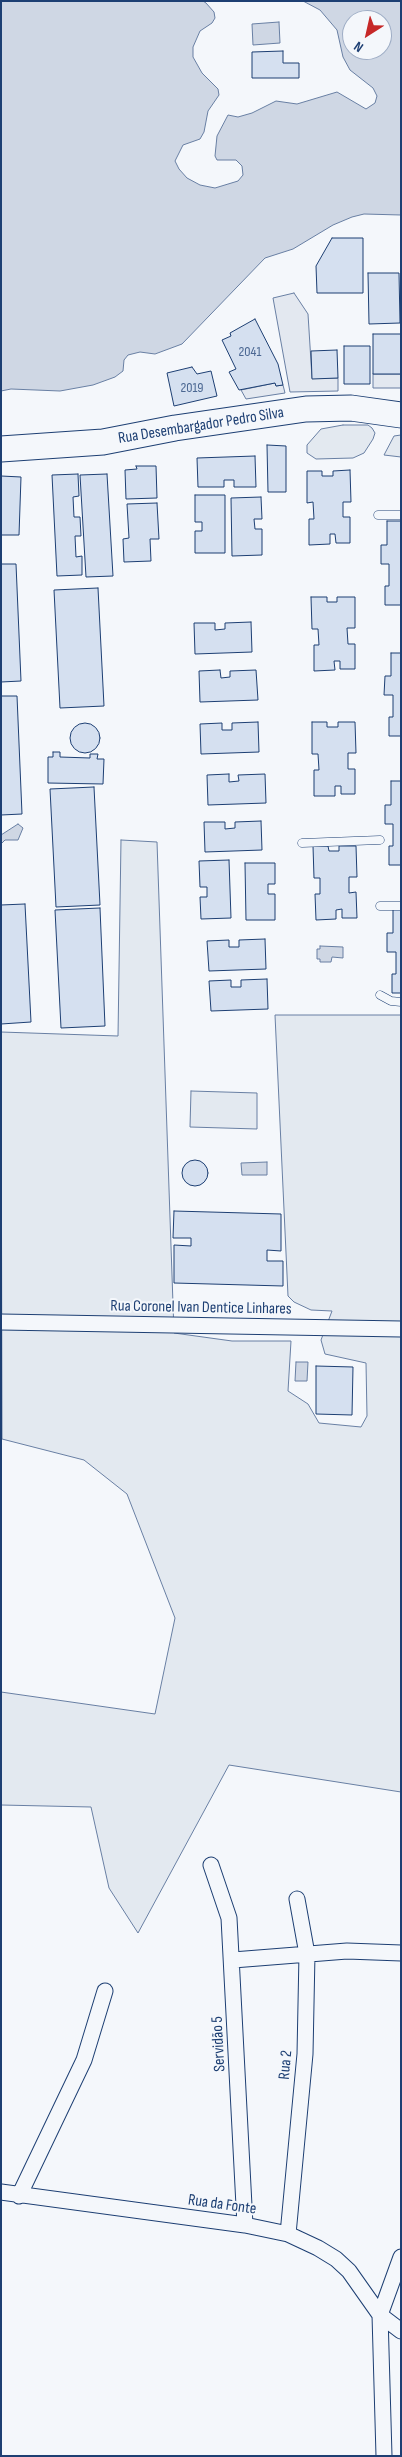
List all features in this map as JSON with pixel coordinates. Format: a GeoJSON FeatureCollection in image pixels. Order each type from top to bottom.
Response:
{"type":"FeatureCollection","features":[{"type":"Feature","properties":{"kind":"main road","name":"Rua Desembargador Pedro Silva"},"geometry":{"type":"LineString","coordinates":[[1,449],[102,442],[175,428],[306,409],[352,408],[401,415]]}},
{"type":"Feature","properties":{"kind":"street"},"geometry":{"type":"LineString","coordinates":[[1,436],[101,430],[189,414]]}},
{"type":"Feature","properties":{"kind":"street","name":"Rua Coronel Ivan Dentice Linhares"},"geometry":{"type":"LineString","coordinates":[[1,1322],[401,1329]]}},
{"type":"Feature","properties":{"kind":"street","name":"Servidão 5"},"geometry":{"type":"LineString","coordinates":[[212,1865],[228,1912],[233,1960],[245,2225]]}},
{"type":"Feature","properties":{"kind":"street","name":"Rua 2"},"geometry":{"type":"LineString","coordinates":[[288,2234],[306,2054],[307,1954],[297,1899]]}},
{"type":"Feature","properties":{"kind":"street"},"geometry":{"type":"LineString","coordinates":[[233,1960],[380,1950],[401,1952]]}},
{"type":"Feature","properties":{"kind":"street"},"geometry":{"type":"LineString","coordinates":[[19,2196],[84,2060],[105,1990]]}},
{"type":"Feature","properties":{"kind":"street","name":"Rua da Fonte"},"geometry":{"type":"LineString","coordinates":[[1,2192],[19,2196],[245,2225],[288,2234],[318,2248],[349,2271],[380,2315],[401,2331]]}},
{"type":"Feature","properties":{"kind":"street"},"geometry":{"type":"LineString","coordinates":[[384,2456],[380,2315],[401,2257]]}},
{"type":"Feature","properties":{"kind":"lane"},"geometry":{"type":"LineString","coordinates":[[378,515],[401,515]]}},
{"type":"Feature","properties":{"kind":"lane"},"geometry":{"type":"LineString","coordinates":[[302,843],[380,840]]}},
{"type":"Feature","properties":{"kind":"lane"},"geometry":{"type":"LineString","coordinates":[[380,906],[401,906]]}},
{"type":"Feature","properties":{"kind":"lane"},"geometry":{"type":"LineString","coordinates":[[380,995],[391,1001],[401,1002]]}},
{"type":"Feature","properties":{"kind":"shaded area"},"geometry":{"type":"Polygon","coordinates":[[[1,1],[203,1],[206,3],[214,12],[215,18],[212,23],[200,31],[193,47],[193,57],[202,73],[218,89],[219,95],[208,111],[204,132],[200,139],[183,145],[175,161],[187,178],[200,185],[215,188],[238,181],[243,175],[242,166],[236,160],[217,160],[215,156],[217,136],[228,115],[238,117],[252,113],[276,101],[297,104],[337,92],[366,109],[375,103],[377,96],[373,88],[350,70],[345,60],[392,60],[392,10],[342,10],[342,52],[337,30],[320,10],[303,1],[401,1],[401,215],[364,214],[352,217],[333,225],[293,249],[265,258],[182,344],[155,354],[140,352],[128,355],[124,360],[123,371],[115,377],[93,385],[60,391],[11,389],[1,391],[1,1]]]}},
{"type":"Feature","properties":{"kind":"shaded area"},"geometry":{"type":"Polygon","coordinates":[[[279,22],[280,43],[253,45],[252,24],[279,22]]]}},
{"type":"Feature","properties":{"kind":"shaded area"},"geometry":{"type":"Polygon","coordinates":[[[294,293],[308,314],[312,378],[338,378],[338,391],[290,392],[273,298],[294,293]]]}},
{"type":"Feature","properties":{"kind":"shaded area"},"geometry":{"type":"Polygon","coordinates":[[[373,374],[401,374],[401,388],[373,388],[373,374]]]}},
{"type":"Feature","properties":{"kind":"shaded area"},"geometry":{"type":"Polygon","coordinates":[[[275,383],[276,386],[283,385],[285,393],[246,399],[241,390],[275,383]]]}},
{"type":"Feature","properties":{"kind":"shaded area"},"geometry":{"type":"Polygon","coordinates":[[[343,425],[368,425],[372,428],[375,433],[364,453],[353,458],[316,459],[307,453],[307,445],[321,429],[343,425]]]}},
{"type":"Feature","properties":{"kind":"shaded area"},"geometry":{"type":"Polygon","coordinates":[[[401,435],[401,457],[384,455],[394,436],[401,435]]]}},
{"type":"Feature","properties":{"kind":"shaded area"},"geometry":{"type":"Polygon","coordinates":[[[18,824],[23,828],[18,840],[5,840],[1,844],[1,835],[18,824]]]}},
{"type":"Feature","properties":{"kind":"shaded area"},"geometry":{"type":"Polygon","coordinates":[[[121,840],[157,842],[174,1333],[232,1341],[291,1341],[288,1391],[308,1404],[319,1423],[361,1427],[367,1416],[366,1363],[325,1354],[321,1340],[332,1311],[311,1310],[294,1302],[288,1296],[275,1015],[401,1015],[401,1792],[229,1765],[138,1933],[109,1888],[91,1807],[1,1805],[1,1692],[155,1714],[175,1618],[127,1494],[84,1460],[2,1439],[1,1032],[118,1036],[121,840]]]}},
{"type":"Feature","properties":{"kind":"shaded area"},"geometry":{"type":"Polygon","coordinates":[[[320,946],[343,947],[343,958],[332,957],[331,962],[320,962],[320,959],[317,959],[317,949],[320,949],[320,946]]]}},
{"type":"Feature","properties":{"kind":"shaded area"},"geometry":{"type":"Polygon","coordinates":[[[191,1091],[257,1093],[257,1129],[190,1127],[191,1091]]]}},
{"type":"Feature","properties":{"kind":"shaded area"},"geometry":{"type":"Polygon","coordinates":[[[267,1162],[267,1175],[242,1175],[241,1163],[267,1162]]]}},
{"type":"Feature","properties":{"kind":"shaded area"},"geometry":{"type":"Polygon","coordinates":[[[296,1362],[308,1362],[307,1381],[295,1381],[296,1362]]]}},
{"type":"Feature","properties":{"kind":"building"},"geometry":{"type":"Polygon","coordinates":[[[283,51],[283,63],[299,63],[299,78],[252,78],[252,52],[283,51]]]}},
{"type":"Feature","properties":{"kind":"building"},"geometry":{"type":"Polygon","coordinates":[[[332,238],[363,238],[363,293],[317,293],[316,266],[332,238]]]}},
{"type":"Feature","properties":{"kind":"building"},"geometry":{"type":"Polygon","coordinates":[[[368,273],[399,273],[400,323],[369,324],[368,273]]]}},
{"type":"Feature","properties":{"kind":"building"},"geometry":{"type":"Polygon","coordinates":[[[255,319],[278,364],[283,385],[276,386],[275,383],[239,390],[229,372],[236,369],[222,340],[231,336],[230,333],[255,319]]]}},
{"type":"Feature","properties":{"kind":"building"},"geometry":{"type":"Polygon","coordinates":[[[373,334],[401,334],[401,374],[373,374],[373,334]]]}},
{"type":"Feature","properties":{"kind":"building"},"geometry":{"type":"Polygon","coordinates":[[[344,346],[370,346],[370,384],[344,384],[344,346]]]}},
{"type":"Feature","properties":{"kind":"building"},"geometry":{"type":"Polygon","coordinates":[[[337,350],[338,378],[312,379],[311,351],[337,350]]]}},
{"type":"Feature","properties":{"kind":"building"},"geometry":{"type":"Polygon","coordinates":[[[192,367],[197,374],[211,371],[217,396],[174,406],[167,373],[192,367]]]}},
{"type":"Feature","properties":{"kind":"building"},"geometry":{"type":"Polygon","coordinates":[[[267,445],[286,446],[286,492],[268,492],[267,445]]]}},
{"type":"Feature","properties":{"kind":"building"},"geometry":{"type":"Polygon","coordinates":[[[255,456],[256,487],[234,487],[234,480],[224,480],[224,487],[198,487],[197,458],[255,456]]]}},
{"type":"Feature","properties":{"kind":"building"},"geometry":{"type":"Polygon","coordinates":[[[136,466],[156,466],[157,498],[126,499],[125,470],[137,469],[136,466]]]}},
{"type":"Feature","properties":{"kind":"building"},"geometry":{"type":"Polygon","coordinates":[[[350,470],[351,502],[343,502],[343,517],[350,517],[350,543],[336,543],[335,534],[330,534],[330,544],[309,545],[309,519],[314,519],[313,502],[307,503],[307,471],[322,471],[322,476],[333,476],[333,471],[350,470]]]}},
{"type":"Feature","properties":{"kind":"building"},"geometry":{"type":"Polygon","coordinates":[[[78,474],[79,496],[73,497],[74,517],[80,517],[81,536],[75,536],[76,557],[82,556],[82,575],[57,576],[52,475],[78,474]]]}},
{"type":"Feature","properties":{"kind":"building"},"geometry":{"type":"Polygon","coordinates":[[[107,474],[113,576],[86,577],[80,475],[107,474]]]}},
{"type":"Feature","properties":{"kind":"building"},"geometry":{"type":"Polygon","coordinates":[[[1,476],[21,477],[19,535],[1,535],[1,476]]]}},
{"type":"Feature","properties":{"kind":"building"},"geometry":{"type":"Polygon","coordinates":[[[195,495],[225,495],[225,553],[195,553],[195,531],[202,531],[202,522],[195,522],[195,495]]]}},
{"type":"Feature","properties":{"kind":"building"},"geometry":{"type":"Polygon","coordinates":[[[261,497],[262,519],[254,519],[255,529],[262,529],[262,555],[232,556],[231,498],[261,497]]]}},
{"type":"Feature","properties":{"kind":"building"},"geometry":{"type":"Polygon","coordinates":[[[157,503],[159,539],[150,539],[151,561],[124,562],[123,539],[129,538],[127,504],[157,503]]]}},
{"type":"Feature","properties":{"kind":"building"},"geometry":{"type":"Polygon","coordinates":[[[387,521],[401,521],[401,605],[385,605],[385,586],[389,586],[389,564],[381,564],[381,545],[387,545],[387,521]]]}},
{"type":"Feature","properties":{"kind":"building"},"geometry":{"type":"Polygon","coordinates":[[[1,564],[16,564],[21,681],[1,682],[1,564]]]}},
{"type":"Feature","properties":{"kind":"building"},"geometry":{"type":"Polygon","coordinates":[[[98,588],[104,706],[60,708],[54,590],[98,588]]]}},
{"type":"Feature","properties":{"kind":"building"},"geometry":{"type":"Polygon","coordinates":[[[311,597],[327,597],[327,602],[337,602],[337,597],[355,597],[355,628],[347,628],[348,644],[355,644],[355,669],[340,669],[340,661],[334,661],[335,670],[314,671],[314,645],[319,645],[318,629],[312,629],[311,597]]]}},
{"type":"Feature","properties":{"kind":"building"},"geometry":{"type":"Polygon","coordinates":[[[251,622],[252,652],[195,654],[194,623],[215,623],[215,630],[225,629],[225,623],[251,622]]]}},
{"type":"Feature","properties":{"kind":"building"},"geometry":{"type":"Polygon","coordinates":[[[391,653],[401,653],[401,736],[389,736],[389,717],[393,717],[393,695],[384,695],[385,676],[391,676],[391,653]]]}},
{"type":"Feature","properties":{"kind":"building"},"geometry":{"type":"Polygon","coordinates":[[[220,670],[221,678],[230,677],[230,671],[256,670],[258,700],[200,702],[199,671],[220,670]]]}},
{"type":"Feature","properties":{"kind":"building"},"geometry":{"type":"Polygon","coordinates":[[[1,696],[17,696],[22,814],[1,815],[1,696]]]}},
{"type":"Feature","properties":{"kind":"building"},"geometry":{"type":"Polygon","coordinates":[[[258,722],[259,752],[201,754],[200,724],[222,723],[222,730],[232,730],[232,723],[258,722]]]}},
{"type":"Feature","properties":{"kind":"building"},"geometry":{"type":"Polygon","coordinates":[[[312,722],[327,722],[327,727],[338,727],[338,722],[355,722],[356,753],[348,753],[348,769],[355,769],[355,794],[341,794],[341,786],[335,786],[335,796],[314,796],[314,770],[319,770],[318,754],[312,754],[312,722]]]}},
{"type":"Feature","properties":{"kind":"building"},"geometry":{"type":"Polygon","coordinates":[[[85,723],[91,724],[99,732],[99,744],[91,752],[85,753],[79,752],[71,744],[70,738],[71,732],[79,724],[85,723]]]}},
{"type":"Feature","properties":{"kind":"building"},"geometry":{"type":"Polygon","coordinates":[[[53,752],[60,752],[60,757],[90,758],[90,754],[98,754],[97,759],[104,759],[103,784],[48,783],[48,757],[53,757],[53,752]]]}},
{"type":"Feature","properties":{"kind":"building"},"geometry":{"type":"Polygon","coordinates":[[[229,774],[229,782],[239,781],[238,775],[265,774],[266,803],[208,805],[207,775],[229,774]]]}},
{"type":"Feature","properties":{"kind":"building"},"geometry":{"type":"Polygon","coordinates":[[[391,781],[401,781],[401,865],[389,865],[389,846],[393,846],[393,824],[385,824],[385,805],[391,805],[391,781]]]}},
{"type":"Feature","properties":{"kind":"building"},"geometry":{"type":"Polygon","coordinates":[[[94,787],[100,905],[56,907],[50,789],[94,787]]]}},
{"type":"Feature","properties":{"kind":"building"},"geometry":{"type":"Polygon","coordinates":[[[261,821],[262,850],[205,852],[204,822],[225,822],[225,829],[235,828],[235,822],[261,821]]]}},
{"type":"Feature","properties":{"kind":"building"},"geometry":{"type":"Polygon","coordinates":[[[313,846],[328,846],[329,851],[339,851],[339,846],[356,846],[357,877],[349,877],[349,893],[356,892],[357,918],[342,918],[342,909],[336,910],[336,919],[316,920],[315,894],[320,894],[320,878],[314,878],[313,846]]]}},
{"type":"Feature","properties":{"kind":"building"},"geometry":{"type":"Polygon","coordinates":[[[229,860],[231,918],[201,919],[200,897],[207,897],[207,887],[200,887],[199,861],[229,860]]]}},
{"type":"Feature","properties":{"kind":"building"},"geometry":{"type":"Polygon","coordinates":[[[245,863],[275,863],[275,884],[268,884],[268,894],[275,894],[275,920],[246,920],[245,863]]]}},
{"type":"Feature","properties":{"kind":"building"},"geometry":{"type":"Polygon","coordinates":[[[25,904],[31,1022],[1,1024],[1,905],[25,904]]]}},
{"type":"Feature","properties":{"kind":"building"},"geometry":{"type":"Polygon","coordinates":[[[100,908],[105,1026],[61,1028],[55,910],[100,908]]]}},
{"type":"Feature","properties":{"kind":"building"},"geometry":{"type":"Polygon","coordinates":[[[393,909],[401,909],[401,993],[392,993],[392,974],[396,974],[396,952],[387,952],[387,933],[393,933],[393,909]]]}},
{"type":"Feature","properties":{"kind":"building"},"geometry":{"type":"Polygon","coordinates":[[[265,939],[266,969],[209,971],[207,941],[229,940],[229,947],[239,947],[239,940],[265,939]]]}},
{"type":"Feature","properties":{"kind":"building"},"geometry":{"type":"Polygon","coordinates":[[[267,979],[268,1009],[211,1011],[209,981],[231,980],[231,987],[241,987],[241,980],[267,979]]]}},
{"type":"Feature","properties":{"kind":"building"},"geometry":{"type":"Polygon","coordinates":[[[195,1160],[204,1164],[208,1173],[204,1182],[195,1186],[186,1182],[182,1173],[186,1164],[195,1160]]]}},
{"type":"Feature","properties":{"kind":"building"},"geometry":{"type":"Polygon","coordinates":[[[174,1211],[281,1214],[281,1251],[267,1250],[267,1261],[283,1261],[283,1286],[174,1283],[174,1245],[191,1246],[191,1238],[173,1238],[174,1211]]]}},
{"type":"Feature","properties":{"kind":"building"},"geometry":{"type":"Polygon","coordinates":[[[316,1366],[353,1367],[352,1415],[316,1414],[316,1366]]]}}]}
